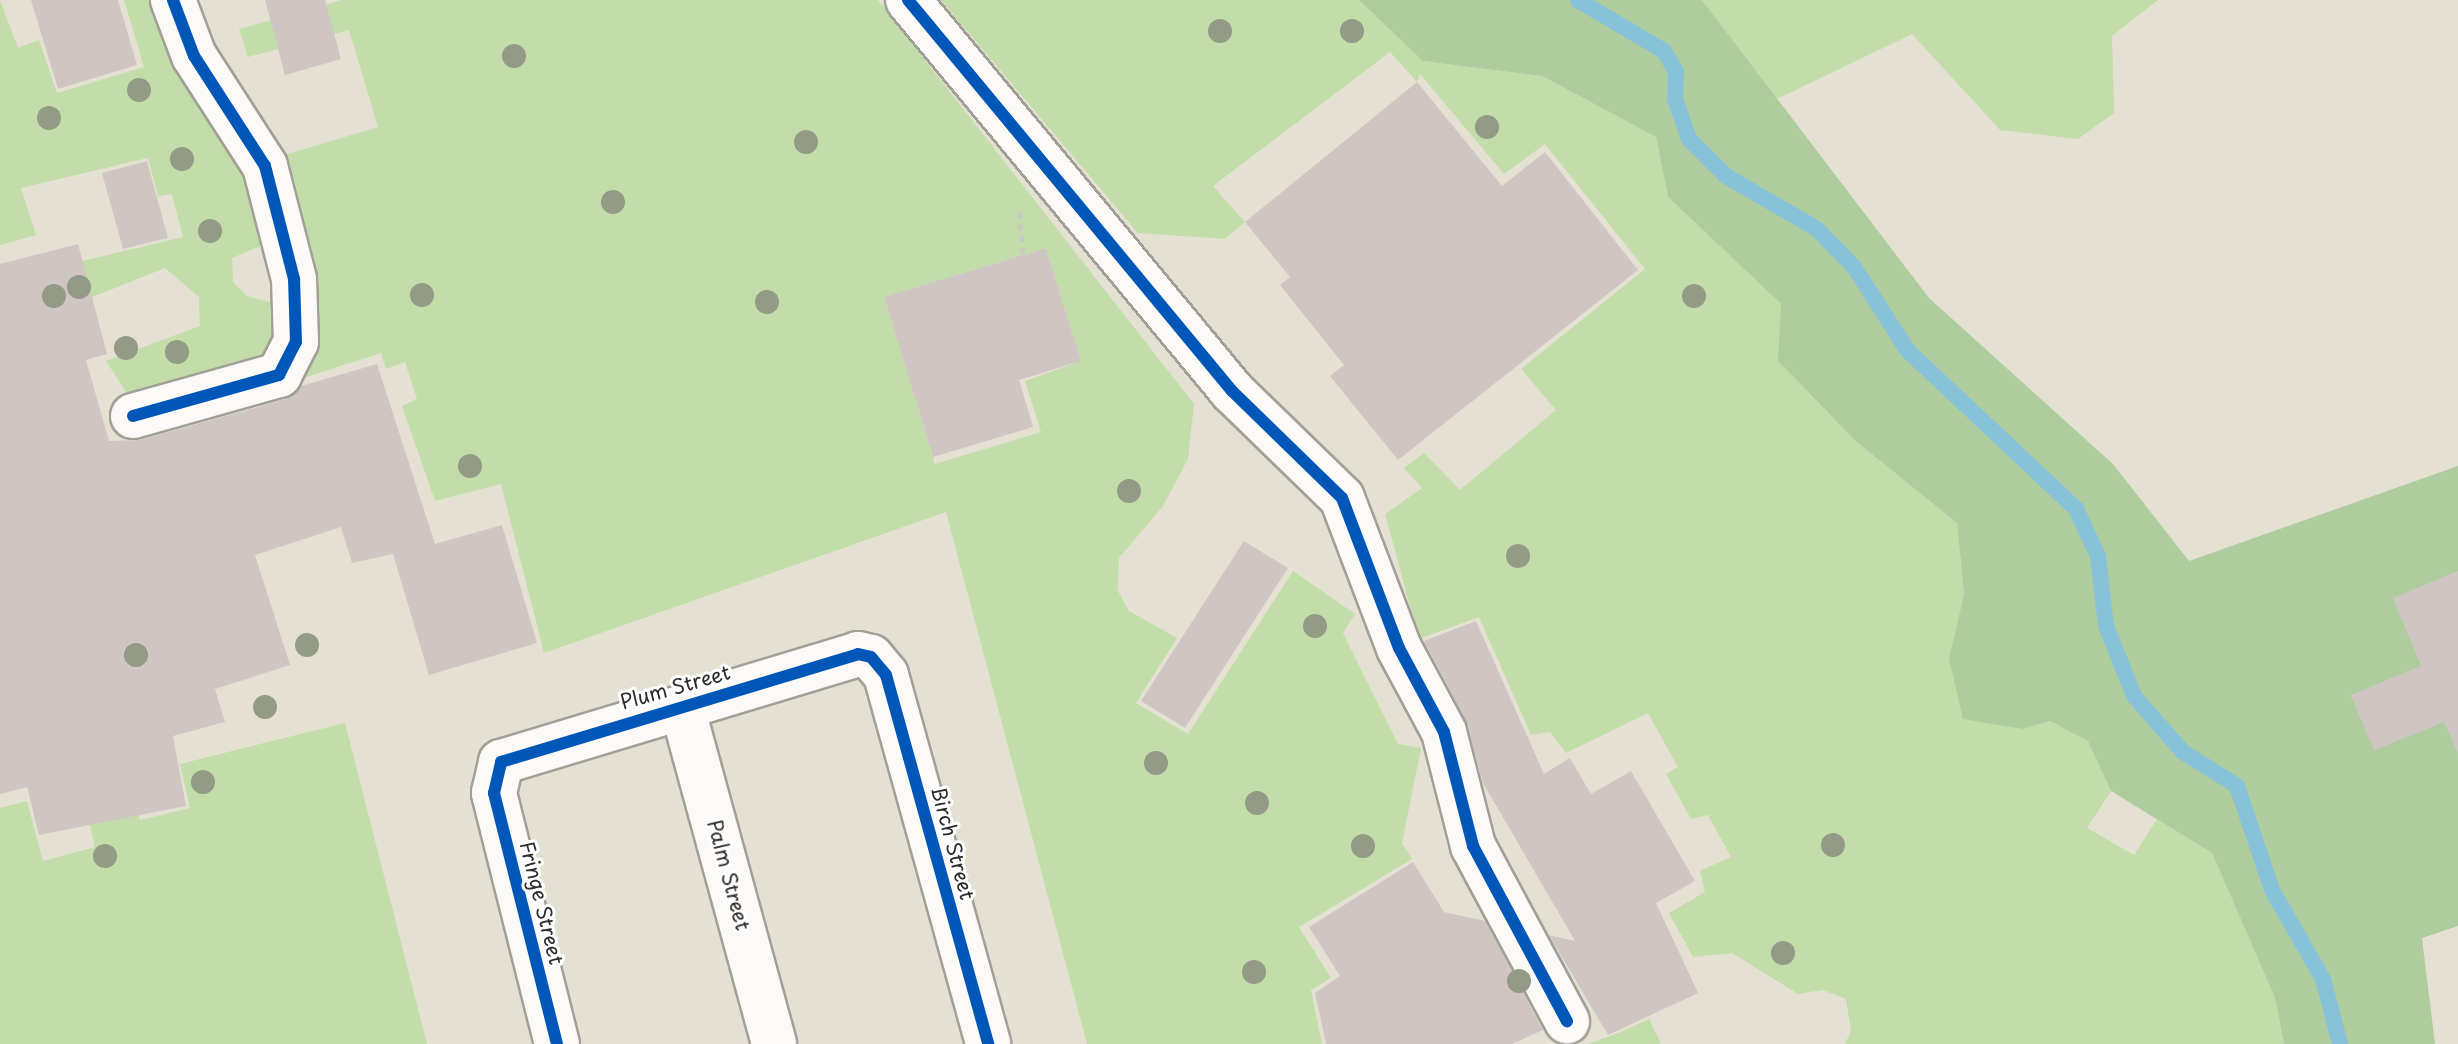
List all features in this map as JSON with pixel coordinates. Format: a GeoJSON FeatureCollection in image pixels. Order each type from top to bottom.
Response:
{"type":"FeatureCollection","features":[{"type":"Feature","properties":{"kind":"street"},"geometry":{"type":"LineString","coordinates":[[133,416],[279,375],[296,342],[294,279],[265,166],[194,56],[173,0]]}},
{"type":"Feature","properties":{"kind":"street"},"geometry":{"type":"LineString","coordinates":[[908,0],[1232,391],[1342,498],[1399,648],[1444,732],[1473,846],[1567,1021]]}},
{"type":"Feature","properties":{"kind":"street","name":"Plum Street"},"geometry":{"type":"LineString","coordinates":[[496,771],[512,754],[682,707],[845,657],[871,657]]}},
{"type":"Feature","properties":{"kind":"street","name":"Birch Street"},"geometry":{"type":"LineString","coordinates":[[871,657],[886,675],[988,1044]]}},
{"type":"Feature","properties":{"kind":"street","name":"Palm Street"},"geometry":{"type":"LineString","coordinates":[[682,707],[774,1044]]}},
{"type":"Feature","properties":{"kind":"street","name":"Fringe Street"},"geometry":{"type":"LineString","coordinates":[[496,771],[494,793],[557,1044]]}},
{"type":"Feature","properties":{"kind":"green space"},"geometry":{"type":"Polygon","coordinates":[[[0,0],[18,48],[39,40],[57,93],[144,67],[124,0],[156,0],[228,124],[268,243],[232,258],[233,282],[247,296],[273,303],[274,341],[259,362],[141,396],[126,392],[106,361],[200,326],[199,297],[165,268],[60,310],[61,266],[183,237],[172,194],[158,196],[148,158],[21,188],[36,235],[0,245],[0,0]]]}},
{"type":"Feature","properties":{"kind":"green space"},"geometry":{"type":"Polygon","coordinates":[[[342,0],[878,0],[1194,404],[1188,459],[1163,506],[1119,558],[1118,591],[1129,611],[1177,638],[1136,703],[1188,734],[1293,571],[1355,614],[1343,633],[1398,744],[1421,748],[1402,843],[1412,859],[1299,927],[1331,978],[1311,990],[1322,1044],[1087,1044],[946,512],[544,653],[501,484],[435,501],[402,406],[417,399],[405,362],[386,369],[381,353],[300,379],[281,156],[378,127],[349,30],[248,57],[239,29],[342,0]],[[1046,248],[884,297],[935,464],[1041,432],[1025,381],[1081,361],[1046,248]]]}},
{"type":"Feature","properties":{"kind":"green space"},"geometry":{"type":"Polygon","coordinates":[[[941,0],[1359,0],[1424,61],[1542,76],[1656,137],[1668,197],[1781,304],[1858,443],[1957,523],[1964,594],[1949,658],[2023,729],[2050,721],[2089,741],[2111,791],[2087,828],[2134,855],[2157,819],[2212,853],[2275,998],[2284,1044],[1845,1044],[1851,1031],[1846,999],[1823,990],[1798,994],[1732,953],[1693,957],[1669,913],[1705,892],[1700,871],[1731,857],[1708,815],[1691,819],[1666,774],[1678,767],[1648,713],[1566,753],[1550,732],[1531,735],[1479,617],[1419,639],[1385,514],[1422,488],[1404,468],[1424,453],[1460,490],[1556,410],[1521,369],[1645,269],[1545,144],[1504,174],[1420,74],[1417,82],[1390,52],[1213,186],[1245,222],[1225,239],[1138,233],[941,0]]]}},
{"type":"Feature","properties":{"kind":"green space"},"geometry":{"type":"Polygon","coordinates":[[[1359,0],[1702,0],[1929,298],[2113,464],[2189,561],[2458,466],[2458,926],[2422,938],[2435,1044],[2284,1044],[2275,998],[2212,853],[2111,791],[2088,741],[2050,721],[2023,729],[1963,719],[1949,658],[1964,594],[1957,523],[1858,443],[1778,361],[1781,304],[1668,197],[1656,137],[1542,76],[1423,61],[1359,0]]]}},
{"type":"Feature","properties":{"kind":"green space"},"geometry":{"type":"Polygon","coordinates":[[[1702,0],[2158,0],[2112,36],[2114,113],[2078,139],[2000,130],[1912,34],[1777,99],[1702,0]]]}},
{"type":"Feature","properties":{"kind":"green space"},"geometry":{"type":"Polygon","coordinates":[[[345,723],[427,1044],[0,1044],[0,808],[27,801],[43,861],[95,847],[81,788],[129,776],[140,820],[190,808],[180,764],[345,723]]]}},
{"type":"Feature","properties":{"kind":"green space"},"geometry":{"type":"Polygon","coordinates":[[[1649,1019],[1661,1044],[1588,1044],[1621,1032],[1649,1019]]]}},
{"type":"Feature","properties":{"kind":"building"},"geometry":{"type":"Polygon","coordinates":[[[31,0],[118,0],[137,65],[58,89],[31,0]]]}},
{"type":"Feature","properties":{"kind":"building"},"geometry":{"type":"Polygon","coordinates":[[[265,0],[325,0],[341,59],[285,75],[265,0]]]}},
{"type":"Feature","properties":{"kind":"building"},"geometry":{"type":"Polygon","coordinates":[[[1417,82],[1502,186],[1545,152],[1638,270],[1398,460],[1330,376],[1344,365],[1280,285],[1290,277],[1245,222],[1417,82]]]}},
{"type":"Feature","properties":{"kind":"building"},"geometry":{"type":"Polygon","coordinates":[[[147,161],[168,238],[123,249],[102,173],[147,161]]]}},
{"type":"Feature","properties":{"kind":"building"},"geometry":{"type":"Polygon","coordinates":[[[78,244],[107,354],[86,360],[109,441],[140,440],[286,399],[301,386],[377,364],[435,544],[502,525],[537,643],[429,675],[393,554],[352,563],[341,527],[255,555],[290,665],[215,689],[225,722],[173,736],[186,806],[39,835],[27,787],[0,794],[0,264],[78,244]]]}},
{"type":"Feature","properties":{"kind":"building"},"geometry":{"type":"Polygon","coordinates":[[[1046,248],[1081,361],[1019,380],[1033,427],[933,457],[884,297],[1046,248]]]}},
{"type":"Feature","properties":{"kind":"building"},"geometry":{"type":"Polygon","coordinates":[[[1244,541],[1288,568],[1185,728],[1141,701],[1244,541]]]}},
{"type":"Feature","properties":{"kind":"building"},"geometry":{"type":"Polygon","coordinates":[[[2458,571],[2458,753],[2444,722],[2374,750],[2351,695],[2421,666],[2393,598],[2458,571]]]}},
{"type":"Feature","properties":{"kind":"building"},"geometry":{"type":"Polygon","coordinates":[[[1476,621],[1544,774],[1570,758],[1591,794],[1631,771],[1695,881],[1656,903],[1698,993],[1608,1035],[1549,935],[1575,941],[1483,783],[1466,721],[1424,641],[1476,621]]]}},
{"type":"Feature","properties":{"kind":"building"},"geometry":{"type":"Polygon","coordinates":[[[1413,862],[1444,912],[1485,921],[1543,1030],[1512,1044],[1326,1044],[1315,993],[1340,976],[1309,927],[1413,862]]]}},
{"type":"Feature","properties":{"kind":"waterway"},"geometry":{"type":"LineString","coordinates":[[1578,0],[1664,51],[1676,72],[1675,99],[1689,139],[1726,176],[1817,229],[1854,267],[1908,351],[2076,509],[2098,556],[2106,626],[2134,696],[2183,752],[2237,786],[2272,890],[2323,979],[2340,1044]]}},
{"type":"Feature","properties":{"kind":"cycle path"},"geometry":{"type":"LineString","coordinates":[[133,416],[279,375],[296,342],[294,279],[265,166],[194,56],[173,0]]}},
{"type":"Feature","properties":{"kind":"cycle path"},"geometry":{"type":"LineString","coordinates":[[908,0],[1232,391],[1342,498],[1399,648],[1444,732],[1473,846],[1567,1021]]}},
{"type":"Feature","properties":{"kind":"cycle path"},"geometry":{"type":"LineString","coordinates":[[557,1044],[494,793],[501,762],[858,654],[871,657],[886,675],[988,1044]]}}]}
